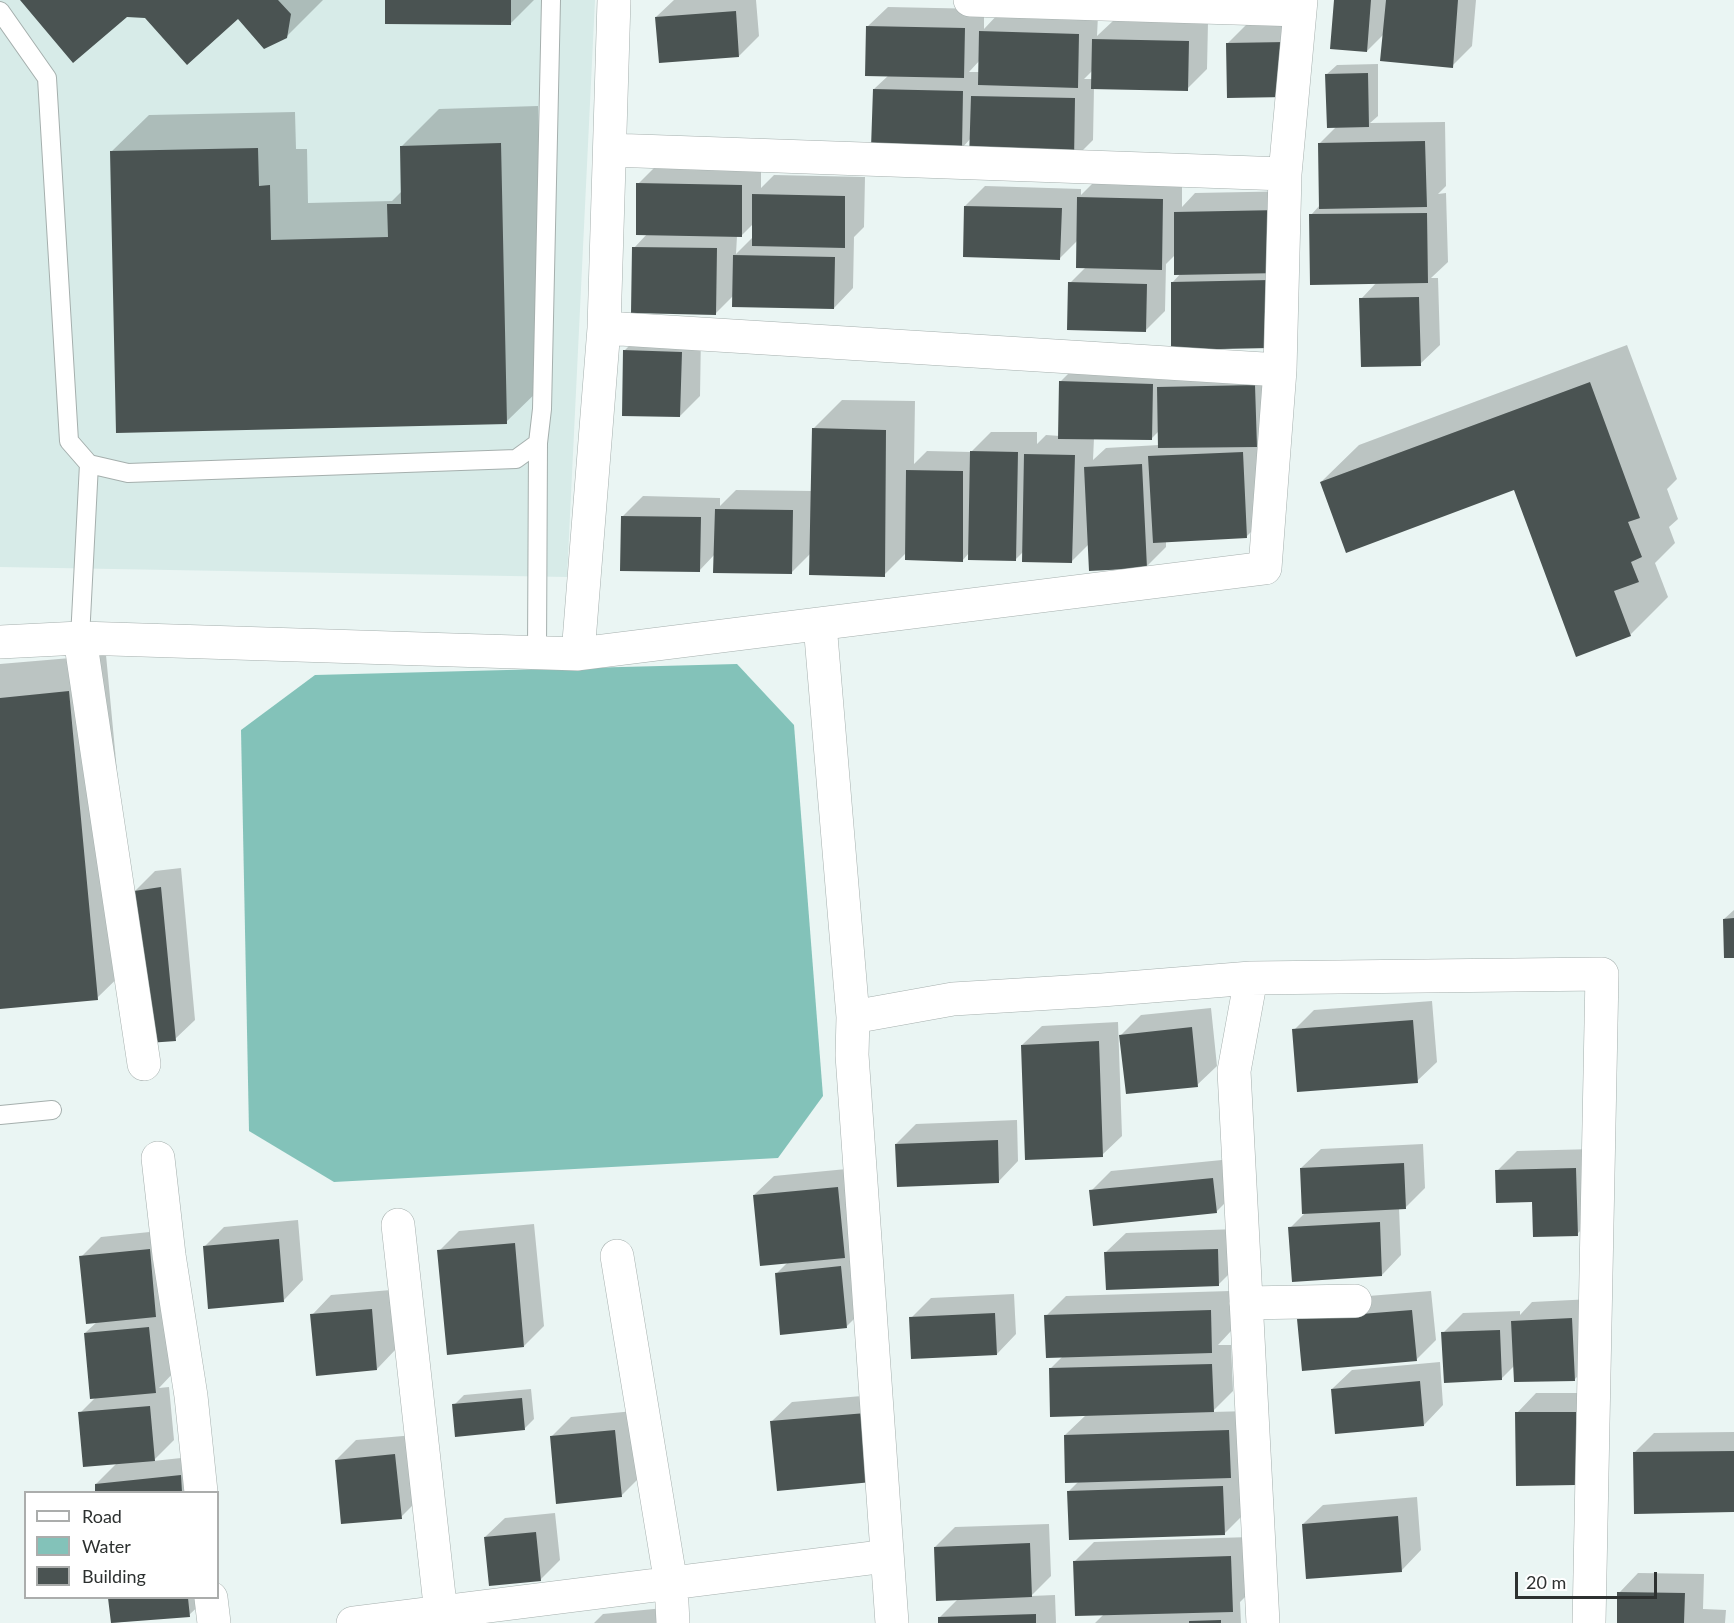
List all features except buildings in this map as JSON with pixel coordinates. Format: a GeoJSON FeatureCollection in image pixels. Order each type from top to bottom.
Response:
{"type":"FeatureCollection","features":[{"type":"Feature","properties":{"kind":"street"},"geometry":{"type":"LineString","coordinates":[[578,654],[604,328],[614,0]]}},
{"type":"Feature","properties":{"kind":"street"},"geometry":{"type":"LineString","coordinates":[[0,642],[80,638],[578,654],[1265,568],[1280,370],[1285,174],[1300,5],[970,0]]}},
{"type":"Feature","properties":{"kind":"street"},"geometry":{"type":"LineString","coordinates":[[610,150],[1285,174]]}},
{"type":"Feature","properties":{"kind":"street"},"geometry":{"type":"LineString","coordinates":[[604,328],[1280,370]]}},
{"type":"Feature","properties":{"kind":"street"},"geometry":{"type":"LineString","coordinates":[[820,624],[853,1017],[852,1055],[864,1199],[892,1623]]}},
{"type":"Feature","properties":{"kind":"street"},"geometry":{"type":"LineString","coordinates":[[80,638],[144,1064]]}},
{"type":"Feature","properties":{"kind":"street"},"geometry":{"type":"LineString","coordinates":[[853,1017],[953,999],[1251,978],[1602,974],[1589,1623]]}},
{"type":"Feature","properties":{"kind":"street"},"geometry":{"type":"LineString","coordinates":[[1251,978],[1234,1071],[1263,1623]]}},
{"type":"Feature","properties":{"kind":"street"},"geometry":{"type":"LineString","coordinates":[[158,1158],[169,1255],[191,1396],[201,1491]]}},
{"type":"Feature","properties":{"kind":"street"},"geometry":{"type":"LineString","coordinates":[[398,1225],[442,1618]]}},
{"type":"Feature","properties":{"kind":"street"},"geometry":{"type":"LineString","coordinates":[[617,1256],[671,1584],[673,1623]]}},
{"type":"Feature","properties":{"kind":"street"},"geometry":{"type":"LineString","coordinates":[[1246,1303],[1355,1301]]}},
{"type":"Feature","properties":{"kind":"street"},"geometry":{"type":"LineString","coordinates":[[353,1623],[442,1618],[671,1584],[887,1556]]}},
{"type":"Feature","properties":{"kind":"street"},"geometry":{"type":"LineString","coordinates":[[212,1599],[214,1623]]}},
{"type":"Feature","properties":{"kind":"lane"},"geometry":{"type":"LineString","coordinates":[[537,653],[538,443],[542,409],[551,0]]}},
{"type":"Feature","properties":{"kind":"lane"},"geometry":{"type":"LineString","coordinates":[[0,11],[47,78],[69,441],[89,464],[128,472],[516,459],[538,443]]}},
{"type":"Feature","properties":{"kind":"lane"},"geometry":{"type":"LineString","coordinates":[[80,638],[89,464]]}},
{"type":"Feature","properties":{"kind":"lane"},"geometry":{"type":"LineString","coordinates":[[0,1115],[52,1110]]}},
{"type":"Feature","properties":{"kind":"shaded area"},"geometry":{"type":"Polygon","coordinates":[[[0,0],[595,0],[567,577],[0,567],[0,0]]]}},
{"type":"Feature","properties":{"kind":"water"},"geometry":{"type":"Polygon","coordinates":[[[737,664],[794,725],[823,1096],[778,1158],[334,1182],[249,1131],[241,730],[315,675],[737,664]]]}}]}
